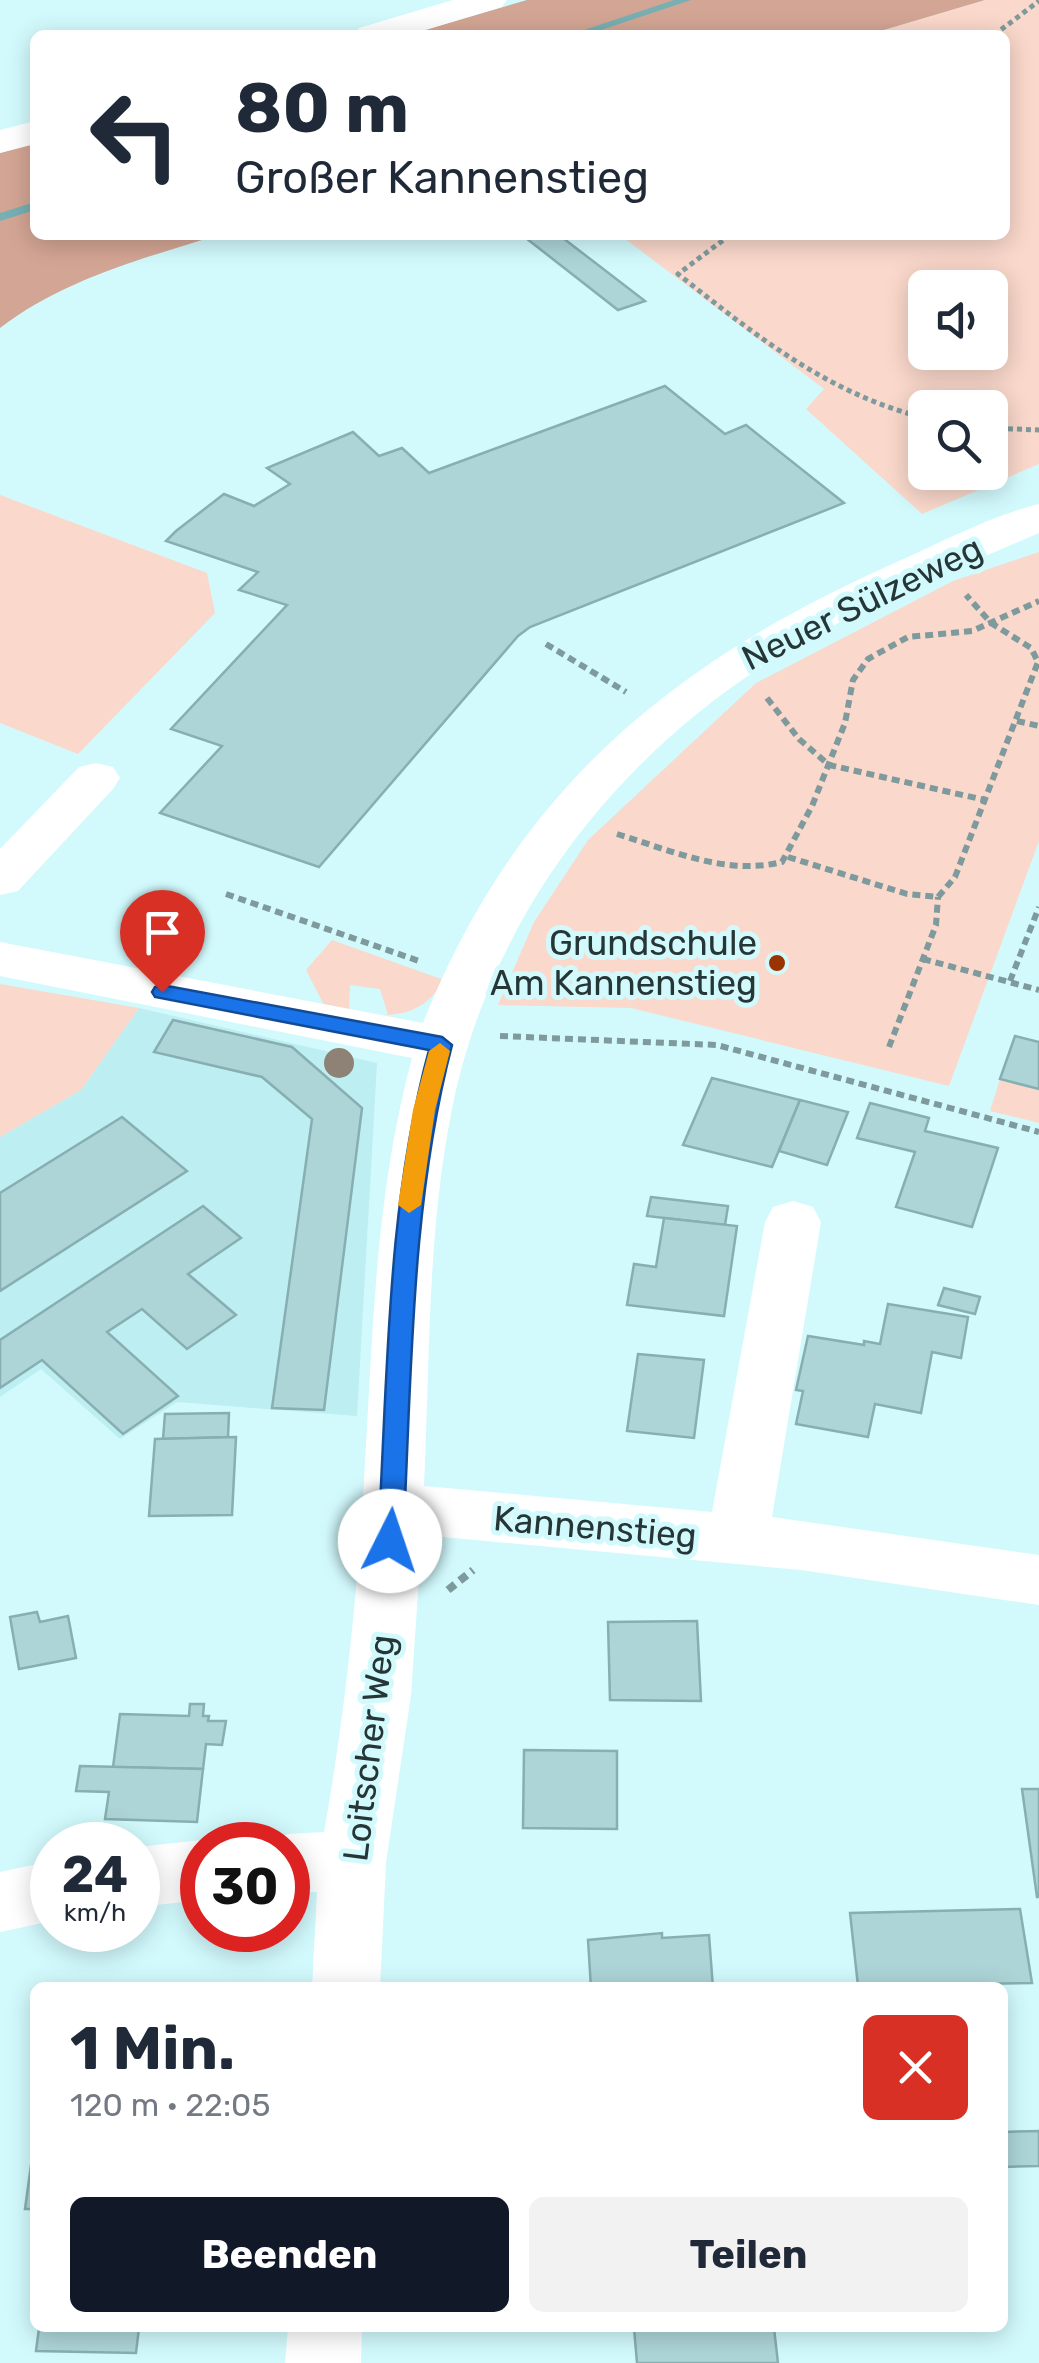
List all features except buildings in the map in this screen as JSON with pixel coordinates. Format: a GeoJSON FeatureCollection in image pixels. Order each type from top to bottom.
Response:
{"type":"FeatureCollection","features":[{"type":"Feature","properties":{"kind":"street"},"geometry":{"type":"LineString","coordinates":[[387,30],[490,0]]}},
{"type":"Feature","properties":{"kind":"street"},"geometry":{"type":"LineString","coordinates":[[0,142],[30,133]]}},
{"type":"Feature","properties":{"kind":"street","name":"Neuer Sülzeweg"},"geometry":{"type":"LineString","coordinates":[[393,1508],[411,1186],[424,1110],[442,1045],[468,978],[506,901],[567,819],[622,759],[740,661],[796,628],[1039,517]]}},
{"type":"Feature","properties":{"kind":"street"},"geometry":{"type":"LineString","coordinates":[[0,879],[96,778]]}},
{"type":"Feature","properties":{"kind":"street"},"geometry":{"type":"LineString","coordinates":[[0,959],[442,1045]]}},
{"type":"Feature","properties":{"kind":"street","name":"Kannenstieg"},"geometry":{"type":"LineString","coordinates":[[738,1540],[793,1222]]}},
{"type":"Feature","properties":{"kind":"street","name":"Kannenstieg"},"geometry":{"type":"LineString","coordinates":[[393,1508],[915,1559],[1039,1580]]}},
{"type":"Feature","properties":{"kind":"street","name":"Loitscher Weg"},"geometry":{"type":"LineString","coordinates":[[346,1982],[354,1860],[376,1720],[393,1508]]}},
{"type":"Feature","properties":{"kind":"street"},"geometry":{"type":"LineString","coordinates":[[310,1863],[354,1860]]}},
{"type":"Feature","properties":{"kind":"street"},"geometry":{"type":"LineString","coordinates":[[0,1902],[30,1896]]}},
{"type":"Feature","properties":{"kind":"street"},"geometry":{"type":"LineString","coordinates":[[323,2363],[325,2332]]}},
{"type":"Feature","properties":{"kind":"path"},"geometry":{"type":"LineString","coordinates":[[1001,30],[1039,1]]}},
{"type":"Feature","properties":{"kind":"path"},"geometry":{"type":"LineString","coordinates":[[723,240],[678,274],[806,374],[875,406],[908,414]]}},
{"type":"Feature","properties":{"kind":"path"},"geometry":{"type":"LineString","coordinates":[[1008,429],[1039,430]]}},
{"type":"Feature","properties":{"kind":"path"},"geometry":{"type":"LineString","coordinates":[[889,1046],[936,925],[938,898],[955,877],[1038,657],[991,623],[932,564]]}},
{"type":"Feature","properties":{"kind":"path"},"geometry":{"type":"LineString","coordinates":[[567,819],[735,866],[771,866],[788,857],[845,723],[853,680],[868,659],[908,636],[966,632],[1039,601]]}},
{"type":"Feature","properties":{"kind":"path"},"geometry":{"type":"LineString","coordinates":[[546,644],[668,717]]}},
{"type":"Feature","properties":{"kind":"path"},"geometry":{"type":"LineString","coordinates":[[740,661],[799,740],[829,765],[985,800]]}},
{"type":"Feature","properties":{"kind":"path"},"geometry":{"type":"LineString","coordinates":[[1017,721],[1039,726]]}},
{"type":"Feature","properties":{"kind":"path"},"geometry":{"type":"LineString","coordinates":[[788,857],[907,894],[938,898]]}},
{"type":"Feature","properties":{"kind":"path"},"geometry":{"type":"LineString","coordinates":[[226,894],[468,978]]}},
{"type":"Feature","properties":{"kind":"path"},"geometry":{"type":"LineString","coordinates":[[1010,981],[1039,907]]}},
{"type":"Feature","properties":{"kind":"path"},"geometry":{"type":"LineString","coordinates":[[923,959],[1039,990]]}},
{"type":"Feature","properties":{"kind":"path"},"geometry":{"type":"LineString","coordinates":[[442,1045],[478,1032],[717,1045],[1039,1132]]}},
{"type":"Feature","properties":{"kind":"path"},"geometry":{"type":"LineString","coordinates":[[442,1596],[463,1574],[478,1568]]}},
{"type":"Feature","properties":{"kind":"shaded area"},"geometry":{"type":"Polygon","coordinates":[[[527,0],[985,0],[884,30],[424,30],[527,0]]]}},
{"type":"Feature","properties":{"kind":"shaded area"},"geometry":{"type":"Polygon","coordinates":[[[985,0],[1039,0],[1039,464],[1008,477],[1008,390],[908,390],[908,490],[978,490],[922,514],[806,409],[824,389],[627,240],[1010,240],[1010,30],[884,30],[985,0]]]}},
{"type":"Feature","properties":{"kind":"shaded area"},"geometry":{"type":"Polygon","coordinates":[[[30,144],[30,240],[202,240],[77,283],[0,328],[0,153],[30,144]]]}},
{"type":"Feature","properties":{"kind":"shaded area"},"geometry":{"type":"Polygon","coordinates":[[[0,495],[207,573],[215,613],[78,754],[0,723],[0,495]]]}},
{"type":"Feature","properties":{"kind":"shaded area"},"geometry":{"type":"Polygon","coordinates":[[[1039,552],[1039,841],[949,1086],[631,1008],[498,1005],[534,922],[588,840],[756,683],[953,581],[1039,552]]]}},
{"type":"Feature","properties":{"kind":"shaded area"},"geometry":{"type":"Polygon","coordinates":[[[332,940],[444,980],[421,1005],[398,1014],[388,1015],[380,989],[350,985],[349,1010],[324,1005],[306,970],[332,940]]]}},
{"type":"Feature","properties":{"kind":"shaded area"},"geometry":{"type":"Polygon","coordinates":[[[0,984],[139,1008],[81,1090],[0,1137],[0,984]]]}},
{"type":"Feature","properties":{"kind":"shaded area"},"geometry":{"type":"Polygon","coordinates":[[[139,1008],[377,1063],[357,1416],[177,1402],[120,1439],[41,1369],[0,1397],[0,1137],[81,1090],[139,1008]]]}},
{"type":"Feature","properties":{"kind":"shaded area"},"geometry":{"type":"Polygon","coordinates":[[[1000,1079],[1039,1089],[1039,1123],[990,1111],[1000,1079]]]}},
{"type":"Feature","properties":{"kind":"waterway"},"geometry":{"type":"LineString","coordinates":[[591,30],[685,0]]}},
{"type":"Feature","properties":{"kind":"waterway"},"geometry":{"type":"LineString","coordinates":[[0,217],[30,208]]}},
{"type":"Feature","properties":{"kind":"slow traffic"},"geometry":{"type":"LineString","coordinates":[[409,1205],[424,1110],[440,1051]]}},
{"type":"Feature","properties":{"kind":"place","name":"Grundschule Am Kannenstieg"},"geometry":{"type":"Point","coordinates":[777,963]}},
{"type":"Feature","properties":{"kind":"route"},"geometry":{"type":"LineString","coordinates":[[162,992],[442,1045],[424,1110],[411,1186],[390,1541]]}}]}
